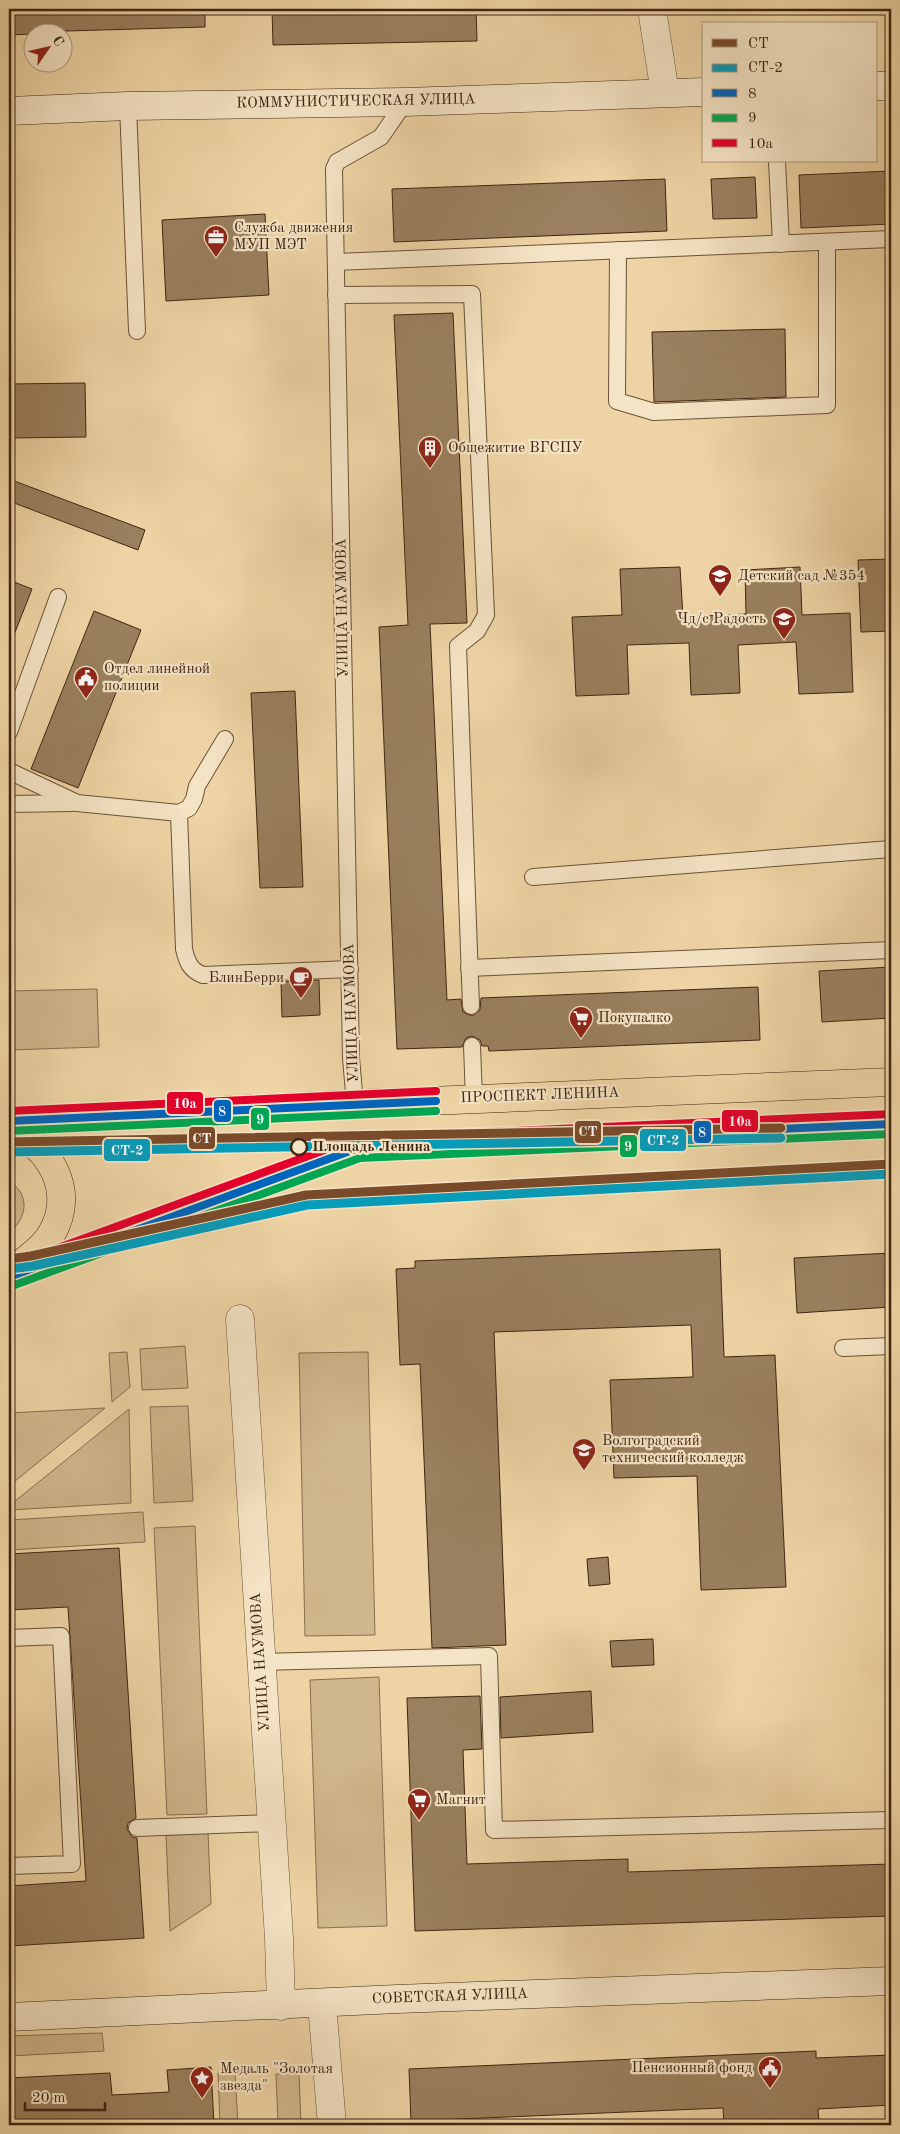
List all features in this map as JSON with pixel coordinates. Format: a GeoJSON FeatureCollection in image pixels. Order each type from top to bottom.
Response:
{"type":"FeatureCollection","features":[{"type":"Feature","properties":{"kind":"main road","name":"ПРОСПЕКТ ЛЕНИНА"},"geometry":{"type":"LineString","coordinates":[[9,1121],[355,1104],[891,1082]]}},
{"type":"Feature","properties":{"kind":"main road","name":"УЛИЦА НАУМОВА"},"geometry":{"type":"LineString","coordinates":[[355,1104],[358,1148]]}},
{"type":"Feature","properties":{"kind":"main road"},"geometry":{"type":"LineString","coordinates":[[9,1277],[358,1148],[891,1124]]}},
{"type":"Feature","properties":{"kind":"main road"},"geometry":{"type":"LineString","coordinates":[[9,1129],[25,1136],[46,1154],[61,1188],[60,1214],[52,1234],[31,1256],[9,1273]]}},
{"type":"Feature","properties":{"kind":"street"},"geometry":{"type":"LineString","coordinates":[[652,9],[665,93]]}},
{"type":"Feature","properties":{"kind":"street"},"geometry":{"type":"LineString","coordinates":[[878,86],[891,86]]}},
{"type":"Feature","properties":{"kind":"street","name":"КОММУНИСТИЧЕСКАЯ УЛИЦА"},"geometry":{"type":"LineString","coordinates":[[9,111],[128,106],[405,102],[702,92]]}},
{"type":"Feature","properties":{"kind":"street","name":"УЛИЦА НАУМОВА"},"geometry":{"type":"LineString","coordinates":[[240,1319],[281,2006]]}},
{"type":"Feature","properties":{"kind":"street","name":"СОВЕТСКАЯ УЛИЦА"},"geometry":{"type":"LineString","coordinates":[[9,2018],[397,1999],[891,1981]]}},
{"type":"Feature","properties":{"kind":"street"},"geometry":{"type":"LineString","coordinates":[[322,2004],[332,2125]]}},
{"type":"Feature","properties":{"kind":"lane","name":"УЛИЦА НАУМОВА"},"geometry":{"type":"LineString","coordinates":[[355,1104],[351,1058],[334,169],[337,162],[381,137],[405,102]]}},
{"type":"Feature","properties":{"kind":"lane"},"geometry":{"type":"LineString","coordinates":[[128,106],[137,331]]}},
{"type":"Feature","properties":{"kind":"lane"},"geometry":{"type":"LineString","coordinates":[[777,162],[781,244]]}},
{"type":"Feature","properties":{"kind":"lane"},"geometry":{"type":"LineString","coordinates":[[336,262],[891,240]]}},
{"type":"Feature","properties":{"kind":"lane"},"geometry":{"type":"LineString","coordinates":[[618,250],[617,401],[654,412],[692,411],[827,405],[827,242]]}},
{"type":"Feature","properties":{"kind":"lane"},"geometry":{"type":"LineString","coordinates":[[336,295],[472,294],[486,615],[476,631],[458,646],[471,1006]]}},
{"type":"Feature","properties":{"kind":"lane"},"geometry":{"type":"LineString","coordinates":[[9,732],[58,597]]}},
{"type":"Feature","properties":{"kind":"lane"},"geometry":{"type":"LineString","coordinates":[[9,804],[77,803],[179,813],[189,808],[197,786],[225,739]]}},
{"type":"Feature","properties":{"kind":"lane"},"geometry":{"type":"LineString","coordinates":[[9,771],[77,803]]}},
{"type":"Feature","properties":{"kind":"lane"},"geometry":{"type":"LineString","coordinates":[[179,813],[184,949],[187,962],[195,972],[203,975],[350,969]]}},
{"type":"Feature","properties":{"kind":"lane"},"geometry":{"type":"LineString","coordinates":[[533,877],[891,849]]}},
{"type":"Feature","properties":{"kind":"lane"},"geometry":{"type":"LineString","coordinates":[[470,968],[891,950]]}},
{"type":"Feature","properties":{"kind":"lane"},"geometry":{"type":"LineString","coordinates":[[472,1046],[474,1099]]}},
{"type":"Feature","properties":{"kind":"lane"},"geometry":{"type":"LineString","coordinates":[[843,1348],[891,1346]]}},
{"type":"Feature","properties":{"kind":"lane"},"geometry":{"type":"LineString","coordinates":[[9,1638],[61,1636],[76,1830],[72,1864],[9,1866]]}},
{"type":"Feature","properties":{"kind":"lane"},"geometry":{"type":"LineString","coordinates":[[261,1662],[489,1656],[494,1830],[891,1820]]}},
{"type":"Feature","properties":{"kind":"lane"},"geometry":{"type":"LineString","coordinates":[[136,1828],[271,1823]]}},
{"type":"Feature","properties":{"kind":"shaded area"},"geometry":{"type":"Polygon","coordinates":[[[97,989],[99,1047],[9,1050],[9,991],[97,989]]]}},
{"type":"Feature","properties":{"kind":"shaded area"},"geometry":{"type":"Polygon","coordinates":[[[9,1181],[21,1193],[24,1207],[20,1221],[9,1233],[9,1181]]]}},
{"type":"Feature","properties":{"kind":"shaded area"},"geometry":{"type":"Polygon","coordinates":[[[185,1346],[188,1388],[142,1390],[140,1349],[185,1346]]]}},
{"type":"Feature","properties":{"kind":"shaded area"},"geometry":{"type":"Polygon","coordinates":[[[127,1352],[130,1387],[112,1402],[109,1353],[127,1352]]]}},
{"type":"Feature","properties":{"kind":"shaded area"},"geometry":{"type":"Polygon","coordinates":[[[368,1352],[375,1635],[305,1636],[299,1353],[368,1352]]]}},
{"type":"Feature","properties":{"kind":"shaded area"},"geometry":{"type":"Polygon","coordinates":[[[188,1406],[193,1501],[154,1503],[150,1407],[188,1406]]]}},
{"type":"Feature","properties":{"kind":"shaded area"},"geometry":{"type":"Polygon","coordinates":[[[105,1408],[9,1486],[9,1413],[105,1408]]]}},
{"type":"Feature","properties":{"kind":"shaded area"},"geometry":{"type":"Polygon","coordinates":[[[129,1409],[131,1503],[9,1510],[9,1506],[129,1409]]]}},
{"type":"Feature","properties":{"kind":"shaded area"},"geometry":{"type":"Polygon","coordinates":[[[143,1512],[145,1542],[9,1550],[9,1520],[143,1512]]]}},
{"type":"Feature","properties":{"kind":"shaded area"},"geometry":{"type":"Polygon","coordinates":[[[195,1526],[207,1814],[167,1815],[154,1528],[195,1526]]]}},
{"type":"Feature","properties":{"kind":"shaded area"},"geometry":{"type":"Polygon","coordinates":[[[379,1677],[387,1926],[318,1928],[310,1680],[379,1677]]]}},
{"type":"Feature","properties":{"kind":"shaded area"},"geometry":{"type":"Polygon","coordinates":[[[208,1833],[211,1904],[170,1931],[166,1835],[208,1833]]]}},
{"type":"Feature","properties":{"kind":"shaded area"},"geometry":{"type":"Polygon","coordinates":[[[102,2033],[104,2051],[9,2056],[9,2036],[102,2033]]]}},
{"type":"Feature","properties":{"kind":"shaded area"},"geometry":{"type":"Polygon","coordinates":[[[235,2072],[238,2125],[220,2125],[218,2073],[235,2072]]]}},
{"type":"Feature","properties":{"kind":"shaded area"},"geometry":{"type":"Polygon","coordinates":[[[299,2073],[301,2125],[278,2125],[276,2074],[299,2073]]]}},
{"type":"Feature","properties":{"kind":"building"},"geometry":{"type":"Polygon","coordinates":[[[9,9],[205,9],[205,27],[72,31],[72,22],[22,22],[22,34],[9,35],[9,9]]]}},
{"type":"Feature","properties":{"kind":"building"},"geometry":{"type":"Polygon","coordinates":[[[272,9],[476,9],[477,41],[273,45],[272,9]]]}},
{"type":"Feature","properties":{"kind":"building"},"geometry":{"type":"Polygon","coordinates":[[[891,171],[891,224],[801,228],[799,175],[891,171]]]}},
{"type":"Feature","properties":{"kind":"building"},"geometry":{"type":"Polygon","coordinates":[[[755,177],[757,218],[713,219],[711,179],[755,177]]]}},
{"type":"Feature","properties":{"kind":"building"},"geometry":{"type":"Polygon","coordinates":[[[665,179],[667,231],[394,242],[392,189],[665,179]]]}},
{"type":"Feature","properties":{"kind":"building","name":"Служба движения МУП МЭТ"},"geometry":{"type":"Polygon","coordinates":[[[265,214],[269,295],[166,301],[162,220],[265,214]]]}},
{"type":"Feature","properties":{"kind":"building"},"geometry":{"type":"Polygon","coordinates":[[[453,313],[467,623],[430,624],[447,1000],[461,999],[463,1012],[472,1016],[480,1010],[481,998],[758,987],[760,1040],[489,1051],[488,1046],[482,1046],[480,1040],[472,1036],[466,1038],[462,1047],[397,1049],[379,627],[408,625],[394,315],[453,313]]]}},
{"type":"Feature","properties":{"kind":"building"},"geometry":{"type":"Polygon","coordinates":[[[785,329],[786,397],[654,402],[652,332],[785,329]]]}},
{"type":"Feature","properties":{"kind":"building"},"geometry":{"type":"Polygon","coordinates":[[[85,383],[86,437],[9,438],[9,384],[85,383]]]}},
{"type":"Feature","properties":{"kind":"building"},"geometry":{"type":"Polygon","coordinates":[[[9,479],[145,530],[138,550],[9,501],[9,479]]]}},
{"type":"Feature","properties":{"kind":"building"},"geometry":{"type":"Polygon","coordinates":[[[891,559],[891,631],[861,632],[858,560],[891,559]]]}},
{"type":"Feature","properties":{"kind":"building"},"geometry":{"type":"Polygon","coordinates":[[[680,567],[683,617],[746,614],[745,570],[800,567],[802,615],[850,613],[853,692],[799,694],[796,642],[738,645],[740,693],[691,695],[689,643],[627,645],[629,694],[576,696],[572,617],[622,615],[620,569],[680,567]]]}},
{"type":"Feature","properties":{"kind":"building"},"geometry":{"type":"Polygon","coordinates":[[[9,580],[32,589],[10,645],[9,645],[9,580]]]}},
{"type":"Feature","properties":{"kind":"building","name":"Отдел линейной полиции"},"geometry":{"type":"Polygon","coordinates":[[[94,611],[141,630],[78,788],[31,769],[94,611]]]}},
{"type":"Feature","properties":{"kind":"building"},"geometry":{"type":"Polygon","coordinates":[[[295,691],[303,887],[260,888],[251,693],[295,691]]]}},
{"type":"Feature","properties":{"kind":"building"},"geometry":{"type":"Polygon","coordinates":[[[891,967],[891,1018],[822,1022],[819,971],[891,967]]]}},
{"type":"Feature","properties":{"kind":"building","name":"БлинБерри"},"geometry":{"type":"Polygon","coordinates":[[[319,980],[320,1015],[282,1017],[281,982],[319,980]]]}},
{"type":"Feature","properties":{"kind":"building","name":"Волгоградский технический колледж"},"geometry":{"type":"Polygon","coordinates":[[[720,1249],[724,1357],[775,1355],[786,1587],[701,1590],[697,1476],[614,1478],[610,1380],[693,1377],[691,1325],[494,1332],[506,1645],[432,1648],[420,1364],[400,1365],[396,1269],[415,1268],[415,1261],[720,1249]]]}},
{"type":"Feature","properties":{"kind":"building"},"geometry":{"type":"Polygon","coordinates":[[[891,1253],[891,1307],[797,1313],[794,1258],[891,1253]]]}},
{"type":"Feature","properties":{"kind":"building"},"geometry":{"type":"Polygon","coordinates":[[[119,1548],[136,1818],[128,1823],[127,1829],[132,1837],[137,1838],[144,1938],[9,1946],[9,1886],[86,1881],[68,1607],[9,1610],[9,1554],[119,1548]]]}},
{"type":"Feature","properties":{"kind":"building"},"geometry":{"type":"Polygon","coordinates":[[[608,1557],[610,1584],[589,1586],[587,1559],[608,1557]]]}},
{"type":"Feature","properties":{"kind":"building"},"geometry":{"type":"Polygon","coordinates":[[[653,1639],[654,1665],[612,1667],[610,1641],[653,1639]]]}},
{"type":"Feature","properties":{"kind":"building"},"geometry":{"type":"Polygon","coordinates":[[[591,1691],[593,1732],[501,1738],[500,1697],[591,1691]]]}},
{"type":"Feature","properties":{"kind":"building"},"geometry":{"type":"Polygon","coordinates":[[[480,1696],[482,1749],[463,1750],[467,1864],[628,1859],[628,1872],[891,1864],[891,1916],[415,1931],[407,1698],[480,1696]]]}},
{"type":"Feature","properties":{"kind":"building"},"geometry":{"type":"Polygon","coordinates":[[[816,2051],[816,2058],[891,2055],[891,2105],[818,2109],[819,2122],[749,2125],[724,2125],[723,2108],[411,2121],[409,2069],[816,2051]]]}},
{"type":"Feature","properties":{"kind":"building"},"geometry":{"type":"Polygon","coordinates":[[[211,2067],[214,2125],[9,2125],[9,2078],[110,2073],[112,2095],[169,2092],[167,2070],[211,2067]]]}},
{"type":"Feature","properties":{"kind":"transit line","name":"10а"},"geometry":{"type":"LineString","coordinates":[[9,1111],[436,1091]]}},
{"type":"Feature","properties":{"kind":"transit line","name":"8"},"geometry":{"type":"LineString","coordinates":[[9,1121],[436,1101]]}},
{"type":"Feature","properties":{"kind":"transit line","name":"9"},"geometry":{"type":"LineString","coordinates":[[9,1131],[436,1111]]}},
{"type":"Feature","properties":{"kind":"transit line","name":"10а"},"geometry":{"type":"LineString","coordinates":[[9,1266],[357,1138],[891,1114]]}},
{"type":"Feature","properties":{"kind":"transit line","name":"8"},"geometry":{"type":"LineString","coordinates":[[9,1277],[358,1148],[891,1124]]}},
{"type":"Feature","properties":{"kind":"transit line","name":"СТ"},"geometry":{"type":"LineString","coordinates":[[9,1142],[781,1128]]}},
{"type":"Feature","properties":{"kind":"transit line","name":"9"},"geometry":{"type":"LineString","coordinates":[[12,1286],[360,1158],[891,1134]]}},
{"type":"Feature","properties":{"kind":"transit line","name":"СТ-2"},"geometry":{"type":"LineString","coordinates":[[9,1152],[781,1138]]}},
{"type":"Feature","properties":{"kind":"transit line","name":"СТ"},"geometry":{"type":"LineString","coordinates":[[9,1259],[31,1256],[306,1195],[891,1164]]}},
{"type":"Feature","properties":{"kind":"transit line","name":"СТ-2"},"geometry":{"type":"LineString","coordinates":[[10,1269],[33,1266],[307,1205],[891,1174]]}},
{"type":"Feature","properties":{"kind":"place","name":"Служба движения МУП МЭТ"},"geometry":{"type":"Point","coordinates":[216,258]}},
{"type":"Feature","properties":{"kind":"place","name":"Общежитие ВГСПУ"},"geometry":{"type":"Point","coordinates":[430,469]}},
{"type":"Feature","properties":{"kind":"place","name":"Детский сад №354"},"geometry":{"type":"Point","coordinates":[720,597]}},
{"type":"Feature","properties":{"kind":"place","name":"Чд/с Радость"},"geometry":{"type":"Point","coordinates":[784,640]}},
{"type":"Feature","properties":{"kind":"place","name":"Отдел линейной полиции"},"geometry":{"type":"Point","coordinates":[86,699]}},
{"type":"Feature","properties":{"kind":"place","name":"БлинБерри"},"geometry":{"type":"Point","coordinates":[301,999]}},
{"type":"Feature","properties":{"kind":"place","name":"Покупалко"},"geometry":{"type":"Point","coordinates":[581,1039]}},
{"type":"Feature","properties":{"kind":"place","name":"Площадь Ленина"},"geometry":{"type":"Point","coordinates":[299,1147]}},
{"type":"Feature","properties":{"kind":"place","name":"Волгоградский технический колледж"},"geometry":{"type":"Point","coordinates":[584,1471]}},
{"type":"Feature","properties":{"kind":"place","name":"Магнит"},"geometry":{"type":"Point","coordinates":[419,1821]}},
{"type":"Feature","properties":{"kind":"place","name":"Пенсионный фонд"},"geometry":{"type":"Point","coordinates":[770,2089]}},
{"type":"Feature","properties":{"kind":"place","name":"Медаль \"Золотая звезда\""},"geometry":{"type":"Point","coordinates":[202,2099]}}]}
